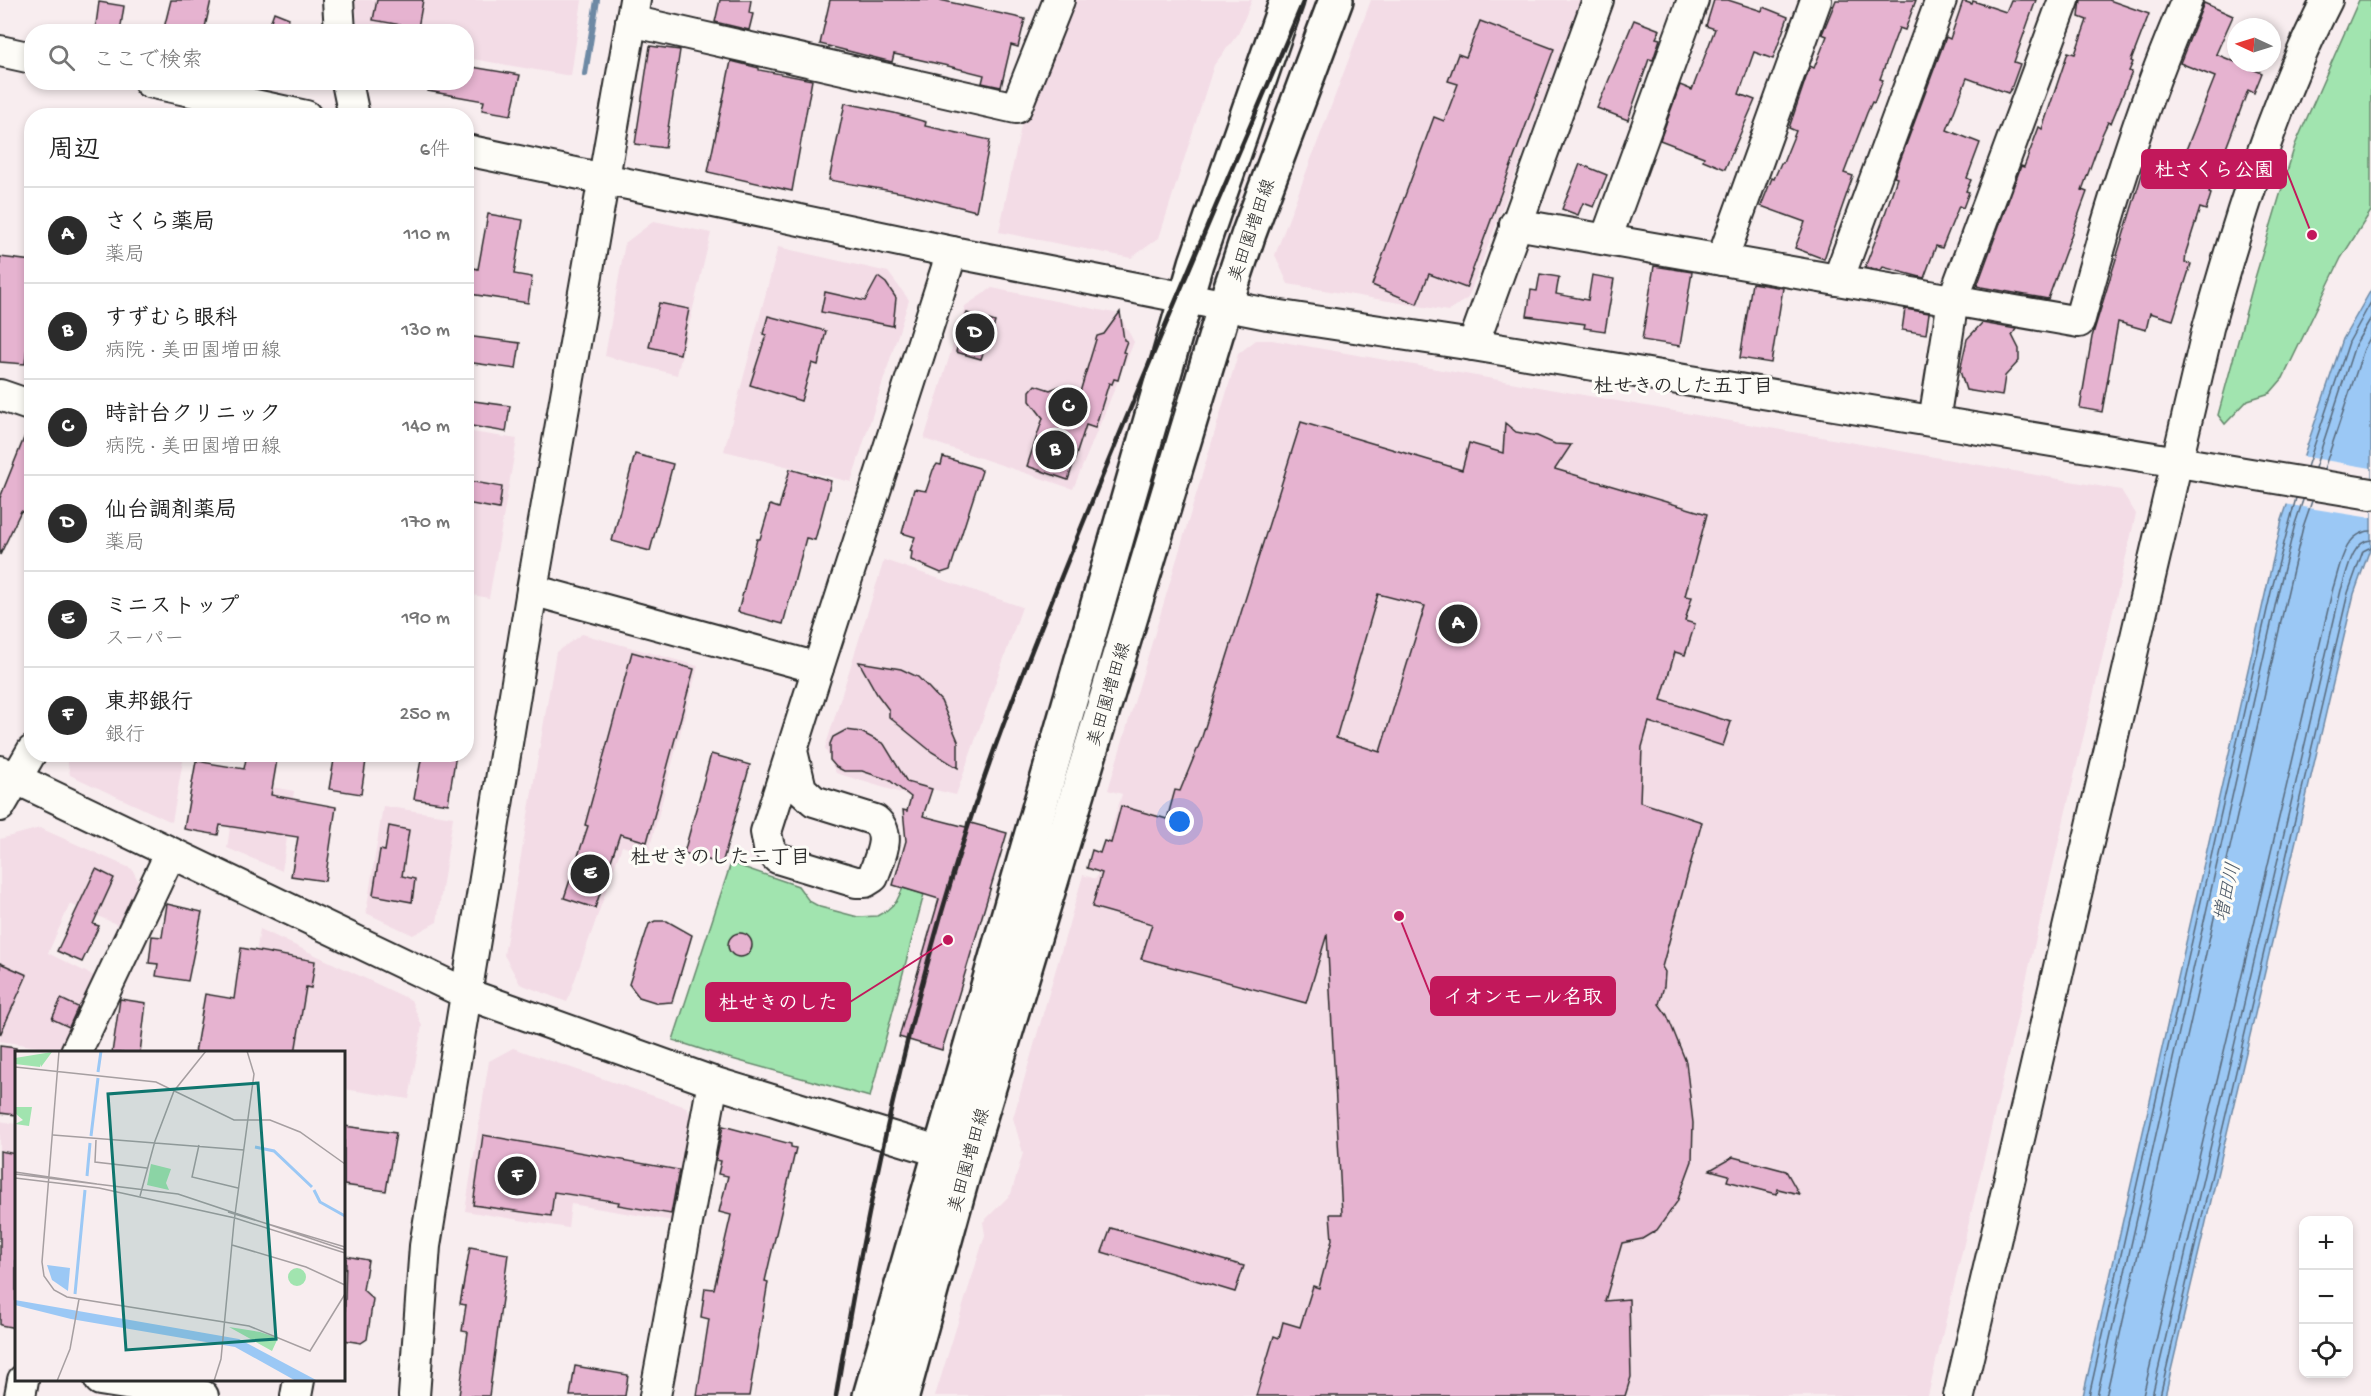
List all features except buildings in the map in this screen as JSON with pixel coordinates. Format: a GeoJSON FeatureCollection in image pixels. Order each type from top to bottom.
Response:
{"type":"FeatureCollection","features":[{"type":"Feature","properties":{"kind":"main road","name":"美田園増田線"},"geometry":{"type":"LineString","coordinates":[[902,1396],[953,1156],[1186,298],[1287,0]]}},
{"type":"Feature","properties":{"kind":"main road","name":"美田園増田線"},"geometry":{"type":"LineString","coordinates":[[870,1396],[953,1156],[1249,233],[1336,0]]}},
{"type":"Feature","properties":{"kind":"street"},"geometry":{"type":"LineString","coordinates":[[338,0],[340,24]]}},
{"type":"Feature","properties":{"kind":"street"},"geometry":{"type":"LineString","coordinates":[[414,1396],[425,1246],[532,590],[633,10],[1016,108],[1059,0]]}},
{"type":"Feature","properties":{"kind":"street"},"geometry":{"type":"LineString","coordinates":[[1473,345],[1598,0]]}},
{"type":"Feature","properties":{"kind":"street"},"geometry":{"type":"LineString","coordinates":[[1606,239],[1693,0]]}},
{"type":"Feature","properties":{"kind":"street"},"geometry":{"type":"LineString","coordinates":[[1722,260],[1816,0]]}},
{"type":"Feature","properties":{"kind":"street"},"geometry":{"type":"LineString","coordinates":[[1838,280],[1941,0]]}},
{"type":"Feature","properties":{"kind":"street"},"geometry":{"type":"LineString","coordinates":[[1934,422],[1953,300],[2064,0]]}},
{"type":"Feature","properties":{"kind":"street"},"geometry":{"type":"LineString","coordinates":[[1515,224],[2079,322],[2132,136],[2187,0]]}},
{"type":"Feature","properties":{"kind":"street"},"geometry":{"type":"LineString","coordinates":[[1959,1396],[2175,463],[2232,241],[2318,2]]}},
{"type":"Feature","properties":{"kind":"street"},"geometry":{"type":"LineString","coordinates":[[0,51],[24,56]]}},
{"type":"Feature","properties":{"kind":"street"},"geometry":{"type":"LineString","coordinates":[[186,90],[269,108]]}},
{"type":"Feature","properties":{"kind":"street"},"geometry":{"type":"LineString","coordinates":[[349,90],[352,108]]}},
{"type":"Feature","properties":{"kind":"street"},"geometry":{"type":"LineString","coordinates":[[474,152],[952,252],[1186,298],[2371,494]]}},
{"type":"Feature","properties":{"kind":"street"},"geometry":{"type":"LineString","coordinates":[[792,751],[801,789],[814,801],[875,820],[883,826],[885,837],[873,877],[865,882],[856,882],[777,858],[769,848],[766,832],[952,252]]}},
{"type":"Feature","properties":{"kind":"street"},"geometry":{"type":"LineString","coordinates":[[0,395],[24,403]]}},
{"type":"Feature","properties":{"kind":"street"},"geometry":{"type":"LineString","coordinates":[[532,590],[818,668]]}},
{"type":"Feature","properties":{"kind":"street"},"geometry":{"type":"LineString","coordinates":[[0,807],[7,776],[24,760]]}},
{"type":"Feature","properties":{"kind":"street"},"geometry":{"type":"LineString","coordinates":[[7,776],[467,994],[713,1082],[953,1156]]}},
{"type":"Feature","properties":{"kind":"street"},"geometry":{"type":"LineString","coordinates":[[777,858],[790,814],[808,795]]}},
{"type":"Feature","properties":{"kind":"street"},"geometry":{"type":"LineString","coordinates":[[77,1051],[170,854]]}},
{"type":"Feature","properties":{"kind":"street"},"geometry":{"type":"LineString","coordinates":[[655,1396],[713,1082]]}},
{"type":"Feature","properties":{"kind":"street"},"geometry":{"type":"LineString","coordinates":[[20,1396],[23,1381]]}},
{"type":"Feature","properties":{"kind":"street"},"geometry":{"type":"LineString","coordinates":[[106,1381],[203,1396]]}},
{"type":"Feature","properties":{"kind":"street"},"geometry":{"type":"LineString","coordinates":[[296,1396],[299,1381]]}},
{"type":"Feature","properties":{"kind":"shaded area"},"geometry":{"type":"Polygon","coordinates":[[[355,0],[582,0],[571,76],[474,59],[474,24],[357,24],[355,0]]]}},
{"type":"Feature","properties":{"kind":"shaded area"},"geometry":{"type":"Polygon","coordinates":[[[1074,0],[1252,0],[1238,34],[1214,65],[1159,238],[1131,258],[999,232],[1024,112],[1074,0]]]}},
{"type":"Feature","properties":{"kind":"shaded area"},"geometry":{"type":"Polygon","coordinates":[[[1371,0],[1582,0],[1468,298],[1448,311],[1288,284],[1275,255],[1371,0]]]}},
{"type":"Feature","properties":{"kind":"shaded area"},"geometry":{"type":"Polygon","coordinates":[[[654,221],[711,233],[677,375],[605,356],[625,243],[654,221]]]}},
{"type":"Feature","properties":{"kind":"shaded area"},"geometry":{"type":"Polygon","coordinates":[[[778,247],[888,272],[909,300],[851,482],[724,451],[778,247]]]}},
{"type":"Feature","properties":{"kind":"shaded area"},"geometry":{"type":"Polygon","coordinates":[[[992,288],[1119,314],[1134,342],[1073,489],[924,439],[965,306],[992,288]]]}},
{"type":"Feature","properties":{"kind":"shaded area"},"geometry":{"type":"Polygon","coordinates":[[[1256,340],[1272,340],[2121,490],[2136,514],[1928,1396],[935,1396],[985,1235],[983,1222],[1011,1194],[1023,1153],[1013,1118],[1083,875],[1096,879],[1122,794],[1108,790],[1238,354],[1256,340]]]}},
{"type":"Feature","properties":{"kind":"shaded area"},"geometry":{"type":"Polygon","coordinates":[[[474,432],[517,439],[489,598],[474,595],[474,432]]]}},
{"type":"Feature","properties":{"kind":"shaded area"},"geometry":{"type":"Polygon","coordinates":[[[884,560],[1022,607],[956,795],[915,785],[911,796],[836,773],[825,748],[884,560]]]}},
{"type":"Feature","properties":{"kind":"shaded area"},"geometry":{"type":"Polygon","coordinates":[[[582,634],[698,666],[648,854],[622,846],[567,1002],[520,984],[504,955],[556,652],[582,634]]]}},
{"type":"Feature","properties":{"kind":"shaded area"},"geometry":{"type":"Polygon","coordinates":[[[67,762],[183,762],[172,822],[70,775],[67,762]]]}},
{"type":"Feature","properties":{"kind":"shaded area"},"geometry":{"type":"Polygon","coordinates":[[[237,781],[294,791],[282,871],[227,848],[237,781]]]}},
{"type":"Feature","properties":{"kind":"shaded area"},"geometry":{"type":"Polygon","coordinates":[[[383,806],[453,817],[437,922],[413,935],[366,913],[383,806]]]}},
{"type":"Feature","properties":{"kind":"shaded area"},"geometry":{"type":"Polygon","coordinates":[[[40,828],[132,869],[141,886],[123,927],[70,904],[48,953],[98,978],[64,1051],[0,1041],[0,839],[40,828]]]}},
{"type":"Feature","properties":{"kind":"shaded area"},"geometry":{"type":"Polygon","coordinates":[[[260,929],[411,1000],[422,1026],[409,1099],[345,1089],[345,1051],[240,1051],[260,929]]]}},
{"type":"Feature","properties":{"kind":"shaded area"},"geometry":{"type":"Polygon","coordinates":[[[513,1048],[686,1107],[693,1119],[673,1221],[571,1204],[568,1228],[465,1211],[489,1061],[513,1048]]]}},
{"type":"Feature","properties":{"kind":"shaded area"},"geometry":{"type":"Polygon","coordinates":[[[0,1121],[15,1124],[15,1277],[0,1274],[0,1121]]]}},
{"type":"Feature","properties":{"kind":"green space"},"geometry":{"type":"Polygon","coordinates":[[[2359,0],[2371,0],[2371,211],[2341,258],[2283,378],[2270,393],[2248,400],[2225,424],[2218,415],[2255,278],[2295,145],[2359,0]]]}},
{"type":"Feature","properties":{"kind":"green space"},"geometry":{"type":"Polygon","coordinates":[[[731,863],[798,886],[809,901],[820,907],[858,917],[877,916],[886,911],[896,902],[903,888],[924,894],[870,1097],[725,1057],[673,1040],[731,863]]]}},
{"type":"Feature","properties":{"kind":"water","name":"増田川"},"geometry":{"type":"Polygon","coordinates":[[[2371,290],[2371,546],[2354,594],[2165,1396],[2083,1396],[2282,520],[2343,339],[2371,290]]]}},
{"type":"Feature","properties":{"kind":"pier"},"geometry":{"type":"Polygon","coordinates":[[[2301,456],[2371,468],[2371,518],[2284,504],[2301,456]]]}},
{"type":"Feature","properties":{"kind":"waterway"},"geometry":{"type":"LineString","coordinates":[[585,74],[597,0]]}},
{"type":"Feature","properties":{"kind":"railway"},"geometry":{"type":"LineString","coordinates":[[836,1396],[862,1248],[910,1028],[950,883],[986,772],[1090,506],[1304,0]]}},
{"type":"Feature","properties":{"kind":"place","name":"杜さくら公園"},"geometry":{"type":"Point","coordinates":[2312,235]}},
{"type":"Feature","properties":{"kind":"place","name":"仙台調剤薬局"},"geometry":{"type":"Point","coordinates":[975,333]}},
{"type":"Feature","properties":{"kind":"place","name":"時計台クリニック"},"geometry":{"type":"Point","coordinates":[1068,407]}},
{"type":"Feature","properties":{"kind":"place","name":"すずむら眼科"},"geometry":{"type":"Point","coordinates":[1055,450]}},
{"type":"Feature","properties":{"kind":"place","name":"さくら薬局"},"geometry":{"type":"Point","coordinates":[1458,624]}},
{"type":"Feature","properties":{"kind":"place","name":"ミニストップ"},"geometry":{"type":"Point","coordinates":[590,874]}},
{"type":"Feature","properties":{"kind":"place","name":"イオンモール名取"},"geometry":{"type":"Point","coordinates":[1399,916]}},
{"type":"Feature","properties":{"kind":"place","name":"杜せきのした"},"geometry":{"type":"Point","coordinates":[948,940]}},
{"type":"Feature","properties":{"kind":"place","name":"東邦銀行"},"geometry":{"type":"Point","coordinates":[517,1176]}},
{"type":"Feature","properties":{"kind":"district","name":"杜せきのした五丁目"},"geometry":{"type":"Point","coordinates":[1683,385]}},
{"type":"Feature","properties":{"kind":"district","name":"杜せきのした二丁目"},"geometry":{"type":"Point","coordinates":[720,856]}}]}
